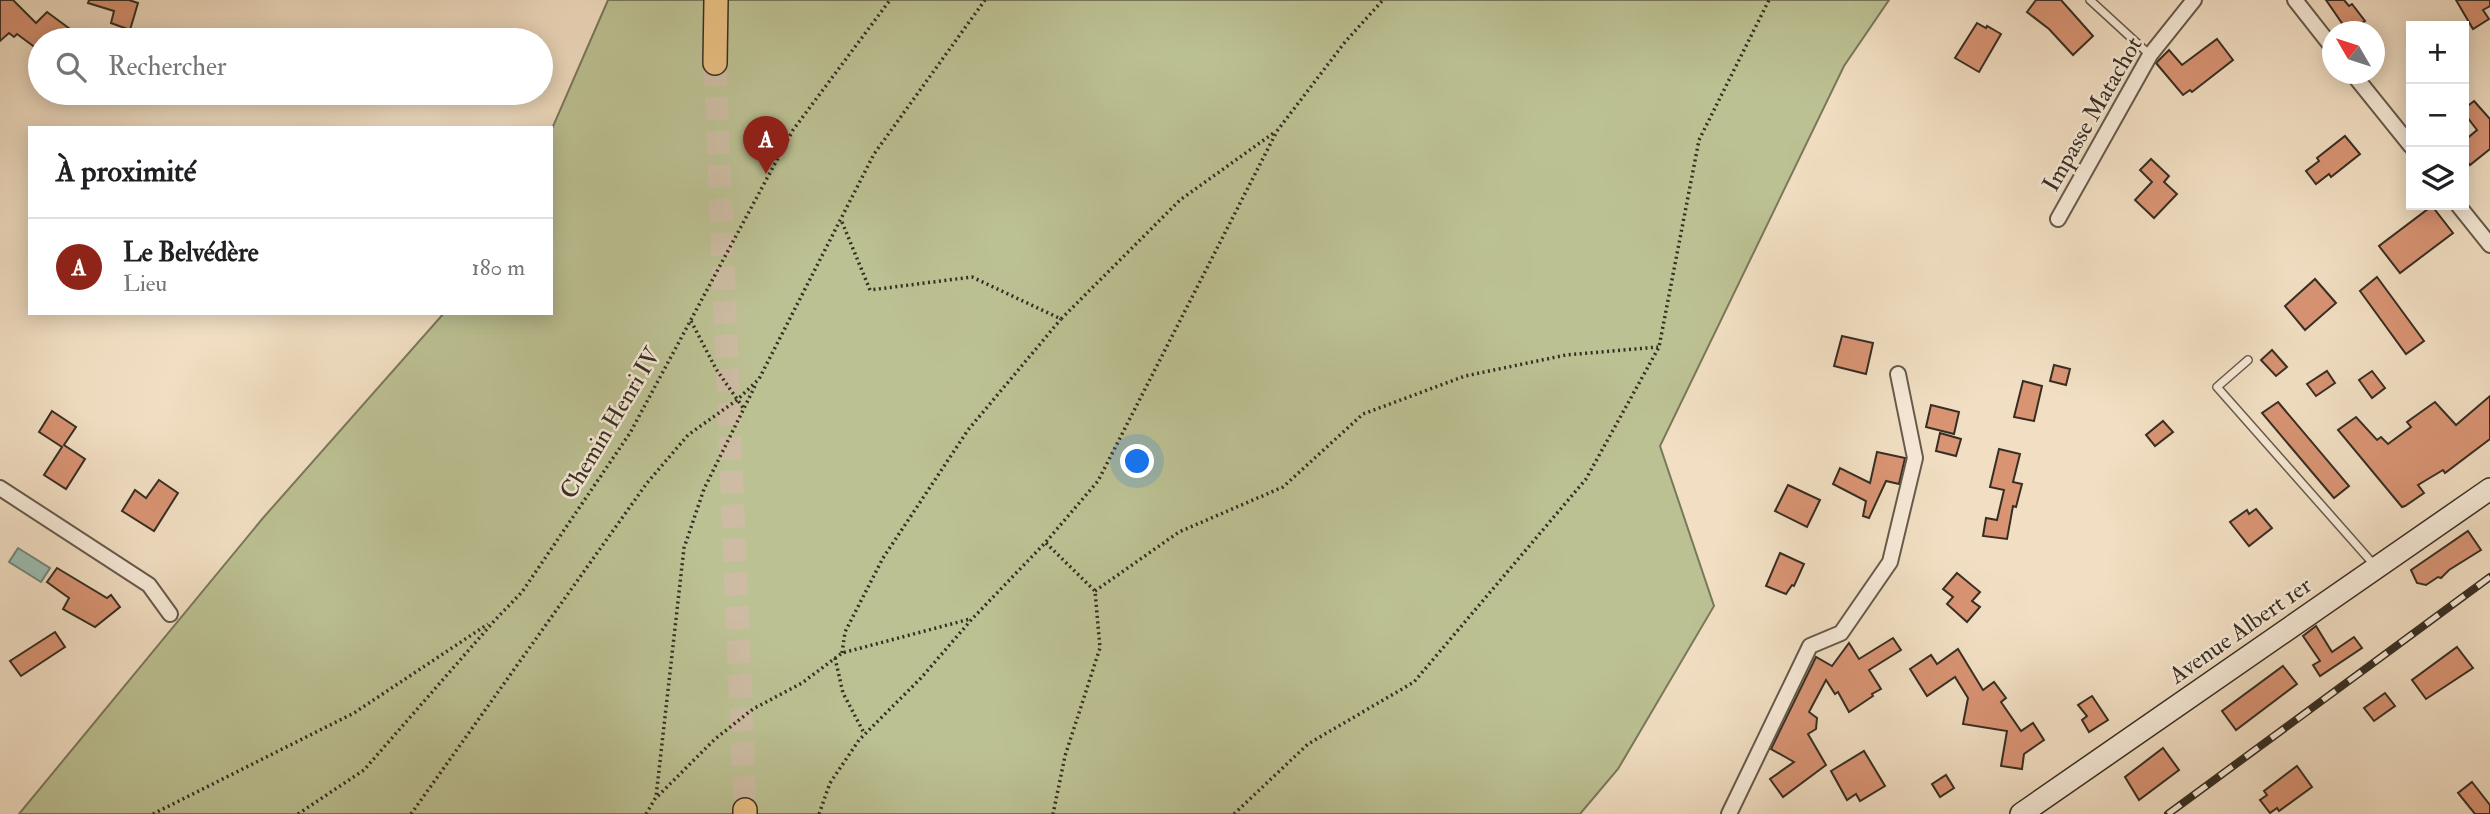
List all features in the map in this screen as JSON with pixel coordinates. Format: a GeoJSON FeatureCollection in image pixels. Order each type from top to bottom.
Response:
{"type":"FeatureCollection","features":[{"type":"Feature","properties":{"kind":"main road"},"geometry":{"type":"LineString","coordinates":[[715,63],[716,0]]}},
{"type":"Feature","properties":{"kind":"main road","name":"Avenue Albert 1er"},"geometry":{"type":"LineString","coordinates":[[2021,814],[2490,489]]}},
{"type":"Feature","properties":{"kind":"street","name":"Impasse Matachot"},"geometry":{"type":"LineString","coordinates":[[2058,219],[2150,55],[2194,0]]}},
{"type":"Feature","properties":{"kind":"street"},"geometry":{"type":"LineString","coordinates":[[2295,0],[2322,33]]}},
{"type":"Feature","properties":{"kind":"street"},"geometry":{"type":"LineString","coordinates":[[2361,84],[2406,140]]}},
{"type":"Feature","properties":{"kind":"street"},"geometry":{"type":"LineString","coordinates":[[2462,210],[2490,245]]}},
{"type":"Feature","properties":{"kind":"street"},"geometry":{"type":"LineString","coordinates":[[1729,814],[1810,646],[1841,633],[1890,562],[1914,458],[1898,374]]}},
{"type":"Feature","properties":{"kind":"street"},"geometry":{"type":"LineString","coordinates":[[0,488],[149,585],[170,614]]}},
{"type":"Feature","properties":{"kind":"lane"},"geometry":{"type":"LineString","coordinates":[[2090,0],[2150,55]]}},
{"type":"Feature","properties":{"kind":"lane"},"geometry":{"type":"LineString","coordinates":[[2248,360],[2217,387],[2376,567]]}},
{"type":"Feature","properties":{"kind":"path","name":"Chemin Henri IV"},"geometry":{"type":"LineString","coordinates":[[298,814],[364,770],[522,592],[630,433],[793,130],[890,0]]}},
{"type":"Feature","properties":{"kind":"path"},"geometry":{"type":"LineString","coordinates":[[656,797],[684,548],[704,489],[874,154],[985,0]]}},
{"type":"Feature","properties":{"kind":"path"},"geometry":{"type":"LineString","coordinates":[[859,740],[921,678],[1098,481],[1277,131],[1345,42],[1383,0]]}},
{"type":"Feature","properties":{"kind":"path"},"geometry":{"type":"LineString","coordinates":[[1234,814],[1308,744],[1414,682],[1586,479],[1659,347],[1699,140],[1769,0]]}},
{"type":"Feature","properties":{"kind":"path"},"geometry":{"type":"LineString","coordinates":[[842,653],[845,632],[883,558],[968,430],[1061,319],[1180,200],[1277,131]]}},
{"type":"Feature","properties":{"kind":"path"},"geometry":{"type":"LineString","coordinates":[[841,221],[870,290],[972,277],[1061,319]]}},
{"type":"Feature","properties":{"kind":"path"},"geometry":{"type":"LineString","coordinates":[[690,321],[716,369],[744,409]]}},
{"type":"Feature","properties":{"kind":"path"},"geometry":{"type":"LineString","coordinates":[[1095,591],[1179,532],[1283,487],[1363,414],[1465,376],[1566,355],[1659,347]]}},
{"type":"Feature","properties":{"kind":"path"},"geometry":{"type":"LineString","coordinates":[[411,814],[647,483],[688,435],[737,400],[759,379]]}},
{"type":"Feature","properties":{"kind":"path"},"geometry":{"type":"LineString","coordinates":[[1045,543],[1095,591],[1100,648],[1065,756],[1053,814]]}},
{"type":"Feature","properties":{"kind":"path"},"geometry":{"type":"LineString","coordinates":[[646,814],[656,797],[724,731],[753,709],[802,683],[842,653],[972,619]]}},
{"type":"Feature","properties":{"kind":"path"},"geometry":{"type":"LineString","coordinates":[[153,814],[354,713],[495,620]]}},
{"type":"Feature","properties":{"kind":"path"},"geometry":{"type":"LineString","coordinates":[[818,814],[830,783],[865,732],[843,693],[835,658]]}},
{"type":"Feature","properties":{"kind":"green space"},"geometry":{"type":"Polygon","coordinates":[[[608,0],[1889,0],[1844,66],[1660,446],[1714,606],[1618,769],[1580,814],[19,814],[263,518],[442,315],[553,315],[553,126],[608,0]]]}},
{"type":"Feature","properties":{"kind":"water"},"geometry":{"type":"Polygon","coordinates":[[[18,548],[50,568],[41,582],[9,562],[18,548]]]}},
{"type":"Feature","properties":{"kind":"building"},"geometry":{"type":"Polygon","coordinates":[[[0,0],[13,0],[36,23],[47,12],[69,28],[28,28],[28,42],[17,34],[14,37],[9,33],[0,41],[0,0]]]}},
{"type":"Feature","properties":{"kind":"building"},"geometry":{"type":"Polygon","coordinates":[[[89,0],[129,0],[138,3],[131,28],[125,28],[111,23],[114,11],[88,3],[89,0]]]}},
{"type":"Feature","properties":{"kind":"building"},"geometry":{"type":"Polygon","coordinates":[[[2036,0],[2061,0],[2093,36],[2073,55],[2049,29],[2027,12],[2036,0]]]}},
{"type":"Feature","properties":{"kind":"building"},"geometry":{"type":"Polygon","coordinates":[[[2326,0],[2344,0],[2349,6],[2352,4],[2365,21],[2340,21],[2326,0]]]}},
{"type":"Feature","properties":{"kind":"building"},"geometry":{"type":"Polygon","coordinates":[[[2456,0],[2490,0],[2490,6],[2483,10],[2489,19],[2473,29],[2456,0]]]}},
{"type":"Feature","properties":{"kind":"building"},"geometry":{"type":"Polygon","coordinates":[[[1977,23],[2001,34],[1979,72],[1955,58],[1977,23]]]}},
{"type":"Feature","properties":{"kind":"building"},"geometry":{"type":"Polygon","coordinates":[[[2217,39],[2233,60],[2192,92],[2190,90],[2183,95],[2156,63],[2169,50],[2182,65],[2217,39]]]}},
{"type":"Feature","properties":{"kind":"building"},"geometry":{"type":"Polygon","coordinates":[[[2474,101],[2490,119],[2490,149],[2470,165],[2469,137],[2477,130],[2469,120],[2469,105],[2474,101]]]}},
{"type":"Feature","properties":{"kind":"building"},"geometry":{"type":"Polygon","coordinates":[[[2345,136],[2360,154],[2331,177],[2329,174],[2316,184],[2306,171],[2319,161],[2317,158],[2345,136]]]}},
{"type":"Feature","properties":{"kind":"building"},"geometry":{"type":"Polygon","coordinates":[[[2151,159],[2169,176],[2164,182],[2177,194],[2154,218],[2135,200],[2152,182],[2140,170],[2151,159]]]}},
{"type":"Feature","properties":{"kind":"building"},"geometry":{"type":"Polygon","coordinates":[[[2427,210],[2435,210],[2453,233],[2400,273],[2379,246],[2427,210]]]}},
{"type":"Feature","properties":{"kind":"building"},"geometry":{"type":"Polygon","coordinates":[[[2377,277],[2424,341],[2406,354],[2360,291],[2377,277]]]}},
{"type":"Feature","properties":{"kind":"building"},"geometry":{"type":"Polygon","coordinates":[[[2315,279],[2336,303],[2305,330],[2285,306],[2315,279]]]}},
{"type":"Feature","properties":{"kind":"building"},"geometry":{"type":"Polygon","coordinates":[[[1842,336],[1873,343],[1866,374],[1834,366],[1842,336]]]}},
{"type":"Feature","properties":{"kind":"building"},"geometry":{"type":"Polygon","coordinates":[[[2272,350],[2287,367],[2276,376],[2261,360],[2272,350]]]}},
{"type":"Feature","properties":{"kind":"building"},"geometry":{"type":"Polygon","coordinates":[[[2054,365],[2070,369],[2066,385],[2050,381],[2054,365]]]}},
{"type":"Feature","properties":{"kind":"building"},"geometry":{"type":"Polygon","coordinates":[[[2327,371],[2335,383],[2316,396],[2307,384],[2327,371]]]}},
{"type":"Feature","properties":{"kind":"building"},"geometry":{"type":"Polygon","coordinates":[[[2372,371],[2385,388],[2372,398],[2359,380],[2372,371]]]}},
{"type":"Feature","properties":{"kind":"building"},"geometry":{"type":"Polygon","coordinates":[[[2023,381],[2042,386],[2034,421],[2014,417],[2023,381]]]}},
{"type":"Feature","properties":{"kind":"building"},"geometry":{"type":"Polygon","coordinates":[[[2490,396],[2490,439],[2445,473],[2443,470],[2418,485],[2424,493],[2402,507],[2338,430],[2356,417],[2377,440],[2381,437],[2388,444],[2411,427],[2407,422],[2435,402],[2456,425],[2490,396]]]}},
{"type":"Feature","properties":{"kind":"building"},"geometry":{"type":"Polygon","coordinates":[[[2278,402],[2349,486],[2334,498],[2262,413],[2278,402]]]}},
{"type":"Feature","properties":{"kind":"building"},"geometry":{"type":"Polygon","coordinates":[[[1931,405],[1959,412],[1954,434],[1926,427],[1931,405]]]}},
{"type":"Feature","properties":{"kind":"building"},"geometry":{"type":"Polygon","coordinates":[[[52,411],[76,427],[64,445],[85,459],[66,489],[44,475],[62,447],[39,432],[52,411]]]}},
{"type":"Feature","properties":{"kind":"building"},"geometry":{"type":"Polygon","coordinates":[[[2163,421],[2173,432],[2155,446],[2146,435],[2163,421]]]}},
{"type":"Feature","properties":{"kind":"building"},"geometry":{"type":"Polygon","coordinates":[[[1940,433],[1961,439],[1956,456],[1936,451],[1940,433]]]}},
{"type":"Feature","properties":{"kind":"building"},"geometry":{"type":"Polygon","coordinates":[[[1999,449],[2020,454],[2013,482],[2022,484],[2016,507],[2013,506],[2007,539],[1983,536],[1986,518],[1997,520],[2004,490],[1990,487],[1999,449]]]}},
{"type":"Feature","properties":{"kind":"building"},"geometry":{"type":"Polygon","coordinates":[[[1877,452],[1905,458],[1899,484],[1886,481],[1869,518],[1863,516],[1866,501],[1833,484],[1840,468],[1870,483],[1877,452]]]}},
{"type":"Feature","properties":{"kind":"building"},"geometry":{"type":"Polygon","coordinates":[[[159,480],[178,493],[154,531],[122,511],[135,490],[146,498],[159,480]]]}},
{"type":"Feature","properties":{"kind":"building"},"geometry":{"type":"Polygon","coordinates":[[[1788,485],[1820,500],[1807,527],[1775,511],[1788,485]]]}},
{"type":"Feature","properties":{"kind":"building"},"geometry":{"type":"Polygon","coordinates":[[[2256,509],[2272,528],[2249,546],[2230,522],[2247,510],[2249,514],[2256,509]]]}},
{"type":"Feature","properties":{"kind":"building"},"geometry":{"type":"Polygon","coordinates":[[[2468,531],[2481,550],[2441,578],[2438,577],[2426,585],[2417,583],[2411,570],[2468,531]]]}},
{"type":"Feature","properties":{"kind":"building"},"geometry":{"type":"Polygon","coordinates":[[[1780,553],[1804,564],[1794,586],[1792,585],[1786,594],[1766,586],[1780,553]]]}},
{"type":"Feature","properties":{"kind":"building"},"geometry":{"type":"Polygon","coordinates":[[[57,568],[107,598],[111,595],[120,607],[95,627],[63,609],[69,598],[47,582],[57,568]]]}},
{"type":"Feature","properties":{"kind":"building"},"geometry":{"type":"Polygon","coordinates":[[[1957,573],[1980,592],[1972,601],[1980,607],[1967,622],[1947,604],[1953,597],[1943,589],[1957,573]]]}},
{"type":"Feature","properties":{"kind":"building"},"geometry":{"type":"Polygon","coordinates":[[[2316,626],[2332,652],[2354,637],[2362,648],[2320,676],[2313,665],[2320,661],[2303,636],[2316,626]]]}},
{"type":"Feature","properties":{"kind":"building"},"geometry":{"type":"Polygon","coordinates":[[[55,632],[65,647],[21,676],[10,661],[55,632]]]}},
{"type":"Feature","properties":{"kind":"building"},"geometry":{"type":"Polygon","coordinates":[[[1893,638],[1901,650],[1869,670],[1881,689],[1849,712],[1838,692],[1835,694],[1826,680],[1809,712],[1817,718],[1816,729],[1808,734],[1826,765],[1783,797],[1770,779],[1794,762],[1771,749],[1816,657],[1832,666],[1849,643],[1859,659],[1893,638]]]}},
{"type":"Feature","properties":{"kind":"building"},"geometry":{"type":"Polygon","coordinates":[[[2457,647],[2473,668],[2426,699],[2412,680],[2457,647]]]}},
{"type":"Feature","properties":{"kind":"building"},"geometry":{"type":"Polygon","coordinates":[[[1958,649],[1983,690],[1994,682],[2006,698],[2001,702],[2021,731],[2033,723],[2044,740],[2024,754],[2022,769],[2001,766],[2007,731],[1963,724],[1968,698],[1955,677],[1927,696],[1910,669],[1931,655],[1937,664],[1958,649]]]}},
{"type":"Feature","properties":{"kind":"building"},"geometry":{"type":"Polygon","coordinates":[[[2283,666],[2297,684],[2236,730],[2222,711],[2283,666]]]}},
{"type":"Feature","properties":{"kind":"building"},"geometry":{"type":"Polygon","coordinates":[[[2385,693],[2395,706],[2374,721],[2364,708],[2385,693]]]}},
{"type":"Feature","properties":{"kind":"building"},"geometry":{"type":"Polygon","coordinates":[[[2092,696],[2108,720],[2089,732],[2082,720],[2087,716],[2078,705],[2092,696]]]}},
{"type":"Feature","properties":{"kind":"building"},"geometry":{"type":"Polygon","coordinates":[[[2163,748],[2179,770],[2139,800],[2125,777],[2163,748]]]}},
{"type":"Feature","properties":{"kind":"building"},"geometry":{"type":"Polygon","coordinates":[[[1864,751],[1885,786],[1860,801],[1856,794],[1847,800],[1831,771],[1864,751]]]}},
{"type":"Feature","properties":{"kind":"building"},"geometry":{"type":"Polygon","coordinates":[[[2297,766],[2312,787],[2279,811],[2277,808],[2270,813],[2260,800],[2267,795],[2264,791],[2297,766]]]}},
{"type":"Feature","properties":{"kind":"building"},"geometry":{"type":"Polygon","coordinates":[[[1946,775],[1954,788],[1940,797],[1932,784],[1946,775]]]}},
{"type":"Feature","properties":{"kind":"building"},"geometry":{"type":"Polygon","coordinates":[[[2472,782],[2490,805],[2490,814],[2475,814],[2458,793],[2472,782]]]}},
{"type":"Feature","properties":{"kind":"tunnel"},"geometry":{"type":"LineString","coordinates":[[715,63],[745,810]]}},
{"type":"Feature","properties":{"kind":"railway"},"geometry":{"type":"LineString","coordinates":[[2168,814],[2490,577]]}},
{"type":"Feature","properties":{"kind":"place","name":"Le Belvédère"},"geometry":{"type":"Point","coordinates":[766,174]}}]}
